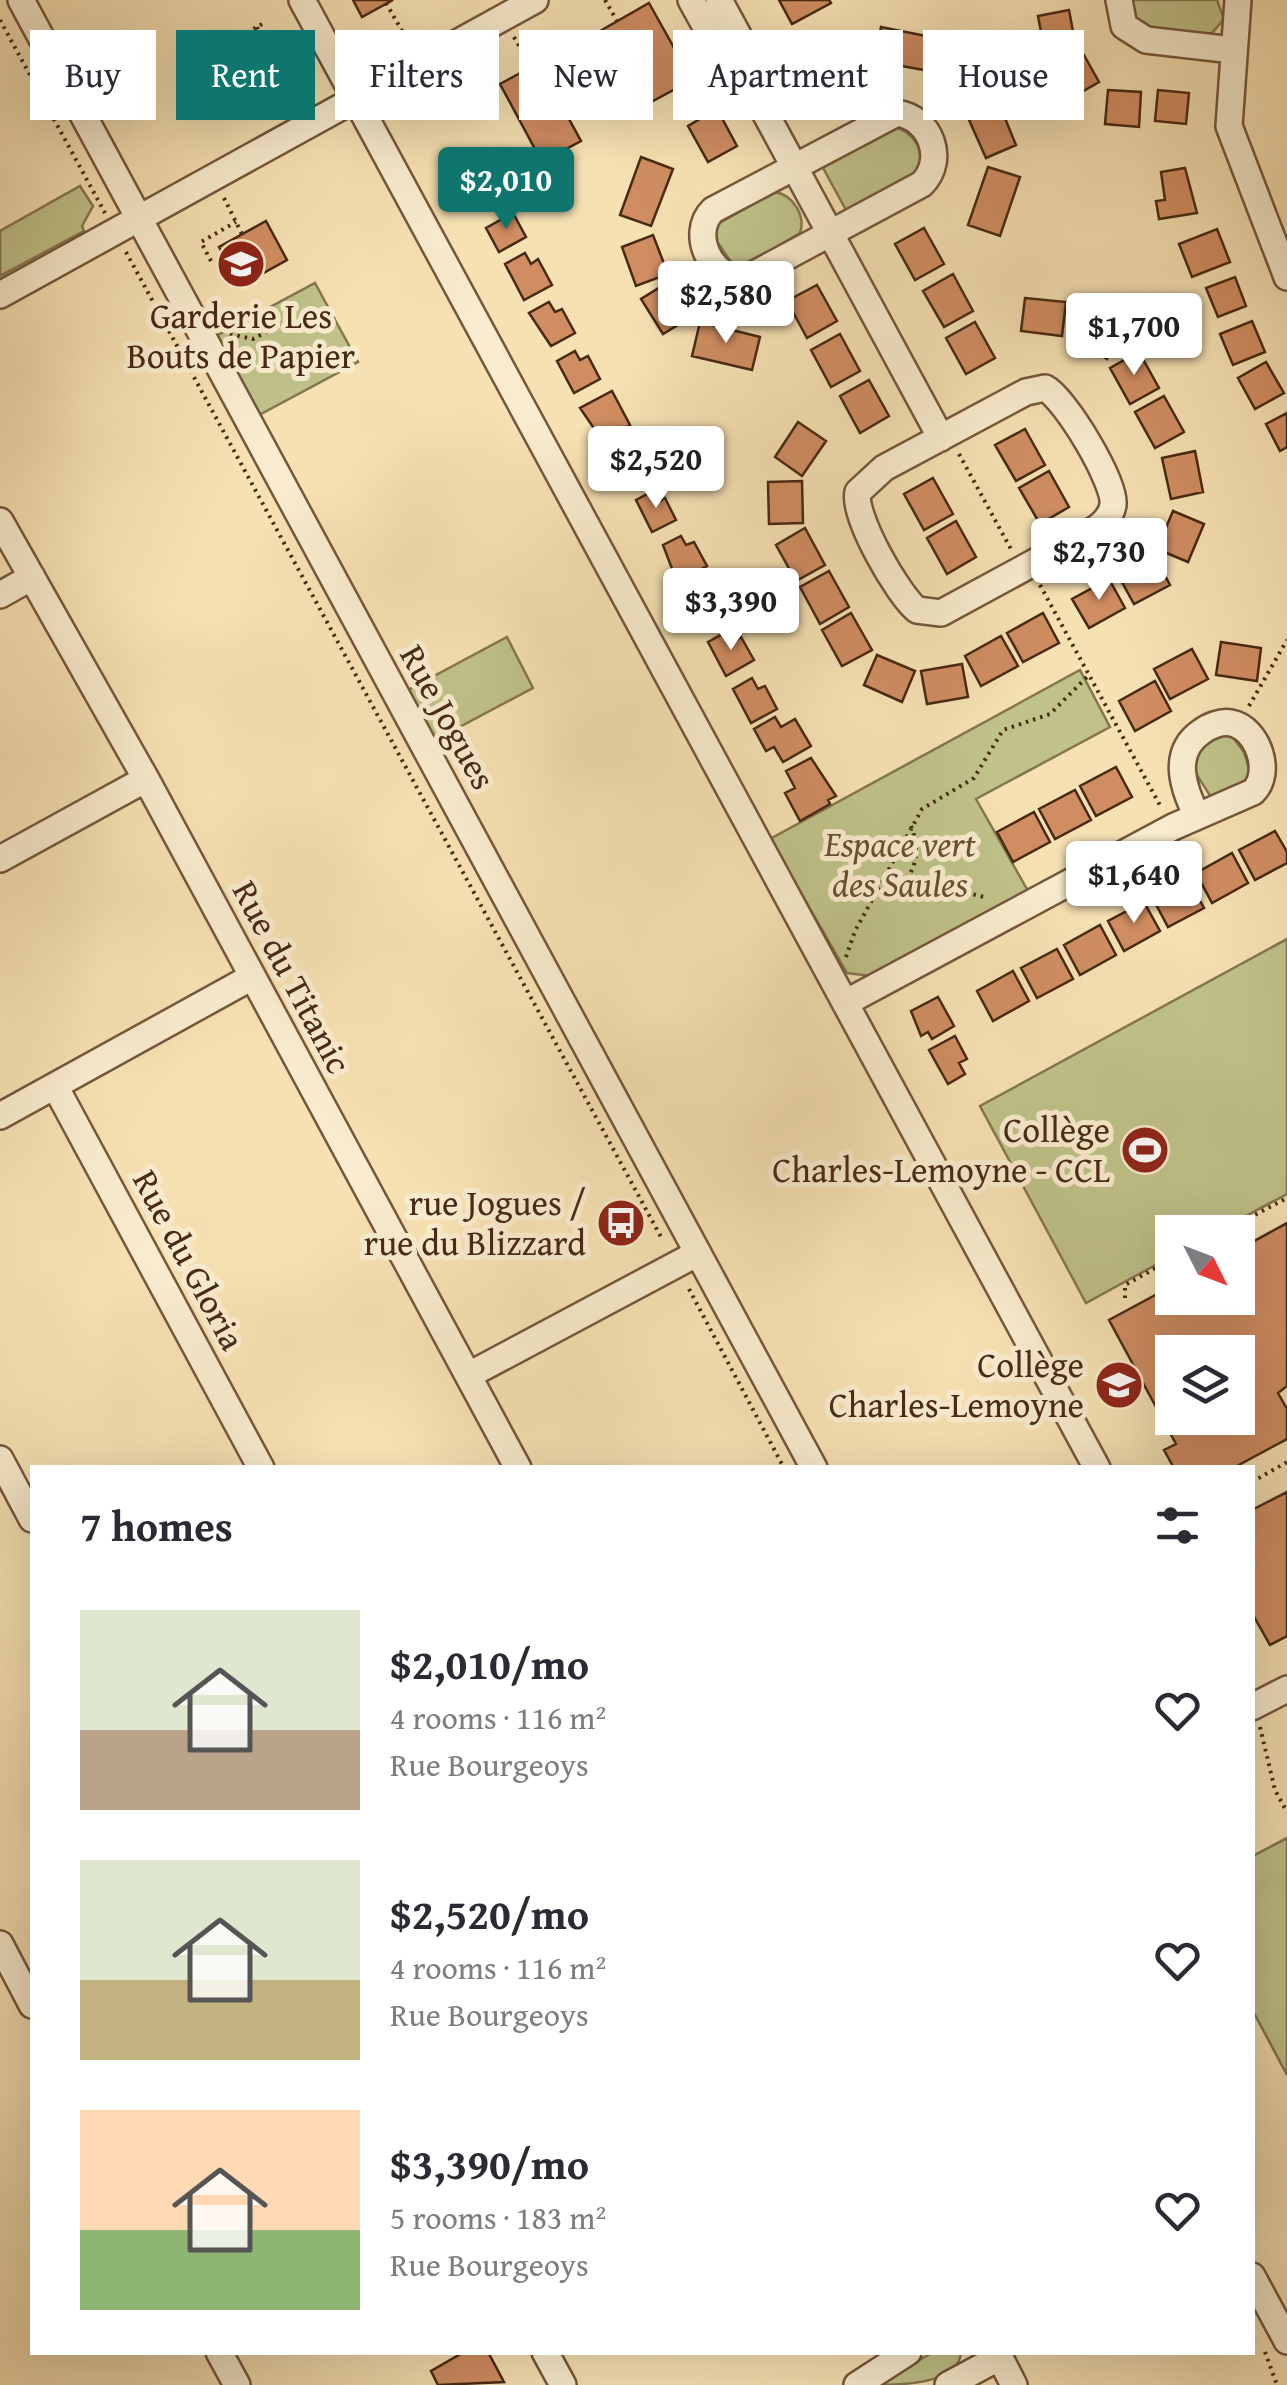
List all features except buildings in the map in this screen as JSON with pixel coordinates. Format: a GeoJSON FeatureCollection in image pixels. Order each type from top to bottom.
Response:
{"type":"FeatureCollection","features":[{"type":"Feature","properties":{"kind":"street","name":"Rue Jogues"},"geometry":{"type":"LineString","coordinates":[[20,0],[812,1465]]}},
{"type":"Feature","properties":{"kind":"street"},"geometry":{"type":"LineString","coordinates":[[302,0],[335,60]]}},
{"type":"Feature","properties":{"kind":"street"},"geometry":{"type":"LineString","coordinates":[[481,30],[535,0]]}},
{"type":"Feature","properties":{"kind":"street"},"geometry":{"type":"LineString","coordinates":[[691,0],[708,30]]}},
{"type":"Feature","properties":{"kind":"street"},"geometry":{"type":"LineString","coordinates":[[719,0],[735,30]]}},
{"type":"Feature","properties":{"kind":"street"},"geometry":{"type":"LineString","coordinates":[[1119,0],[1124,26],[1138,38],[1233,50]]}},
{"type":"Feature","properties":{"kind":"street"},"geometry":{"type":"LineString","coordinates":[[1238,0],[1228,126],[1287,277]]}},
{"type":"Feature","properties":{"kind":"street"},"geometry":{"type":"LineString","coordinates":[[0,295],[335,111]]}},
{"type":"Feature","properties":{"kind":"street"},"geometry":{"type":"LineString","coordinates":[[897,113],[914,118],[929,137],[935,161],[922,184],[830,234],[747,278],[728,277],[712,261],[702,236],[707,216],[794,166],[897,113]]}},
{"type":"Feature","properties":{"kind":"street"},"geometry":{"type":"LineString","coordinates":[[367,120],[1095,1465]]}},
{"type":"Feature","properties":{"kind":"street"},"geometry":{"type":"LineString","coordinates":[[769,120],[948,442]]}},
{"type":"Feature","properties":{"kind":"street"},"geometry":{"type":"LineString","coordinates":[[1045,388],[1066,406],[1112,493],[1112,511],[1094,530],[942,613],[917,610],[903,596],[861,518],[856,499],[872,476],[948,442],[1026,392],[1045,388]]}},
{"type":"Feature","properties":{"kind":"street","name":"Rue du Titanic"},"geometry":{"type":"LineString","coordinates":[[0,521],[146,780],[516,1465]]}},
{"type":"Feature","properties":{"kind":"street"},"geometry":{"type":"LineString","coordinates":[[0,594],[32,577]]}},
{"type":"Feature","properties":{"kind":"street"},"geometry":{"type":"LineString","coordinates":[[0,859],[146,780]]}},
{"type":"Feature","properties":{"kind":"street"},"geometry":{"type":"LineString","coordinates":[[845,1004],[1198,816]]}},
{"type":"Feature","properties":{"kind":"street"},"geometry":{"type":"LineString","coordinates":[[0,1116],[252,978]]}},
{"type":"Feature","properties":{"kind":"street","name":"Rue du Gloria"},"geometry":{"type":"LineString","coordinates":[[55,1086],[259,1465]]}},
{"type":"Feature","properties":{"kind":"street"},"geometry":{"type":"LineString","coordinates":[[469,1376],[698,1253]]}},
{"type":"Feature","properties":{"kind":"street"},"geometry":{"type":"LineString","coordinates":[[0,1459],[30,1515]]}},
{"type":"Feature","properties":{"kind":"street"},"geometry":{"type":"LineString","coordinates":[[1255,1711],[1287,1689]]}},
{"type":"Feature","properties":{"kind":"street"},"geometry":{"type":"LineString","coordinates":[[1,1948],[30,2002]]}},
{"type":"Feature","properties":{"kind":"street"},"geometry":{"type":"LineString","coordinates":[[1255,2282],[1287,2341]]}},
{"type":"Feature","properties":{"kind":"street"},"geometry":{"type":"LineString","coordinates":[[222,2355],[237,2385]]}},
{"type":"Feature","properties":{"kind":"street"},"geometry":{"type":"LineString","coordinates":[[548,2355],[563,2385]]}},
{"type":"Feature","properties":{"kind":"street"},"geometry":{"type":"LineString","coordinates":[[857,2385],[903,2355]]}},
{"type":"Feature","properties":{"kind":"street"},"geometry":{"type":"LineString","coordinates":[[948,2385],[998,2355],[1014,2385]]}},
{"type":"Feature","properties":{"kind":"path"},"geometry":{"type":"LineString","coordinates":[[605,0],[617,21]]}},
{"type":"Feature","properties":{"kind":"path"},"geometry":{"type":"LineString","coordinates":[[386,4],[402,30]]}},
{"type":"Feature","properties":{"kind":"path"},"geometry":{"type":"LineString","coordinates":[[0,20],[106,216]]}},
{"type":"Feature","properties":{"kind":"path"},"geometry":{"type":"LineString","coordinates":[[514,37],[519,46]]}},
{"type":"Feature","properties":{"kind":"path"},"geometry":{"type":"LineString","coordinates":[[224,197],[242,234]]}},
{"type":"Feature","properties":{"kind":"path"},"geometry":{"type":"LineString","coordinates":[[211,261],[201,242],[236,222]]}},
{"type":"Feature","properties":{"kind":"path","name":"Rue Jogues"},"geometry":{"type":"LineString","coordinates":[[124,248],[666,1246]]}},
{"type":"Feature","properties":{"kind":"path"},"geometry":{"type":"LineString","coordinates":[[220,338],[228,334],[253,339],[294,317]]}},
{"type":"Feature","properties":{"kind":"path"},"geometry":{"type":"LineString","coordinates":[[948,442],[1016,558]]}},
{"type":"Feature","properties":{"kind":"path"},"geometry":{"type":"LineString","coordinates":[[1035,576],[1166,816]]}},
{"type":"Feature","properties":{"kind":"path"},"geometry":{"type":"LineString","coordinates":[[1244,714],[1287,640]]}},
{"type":"Feature","properties":{"kind":"path"},"geometry":{"type":"LineString","coordinates":[[848,967],[848,948],[922,809],[974,778],[1003,730],[1050,714],[1090,675]]}},
{"type":"Feature","properties":{"kind":"path"},"geometry":{"type":"LineString","coordinates":[[874,895],[894,890],[908,879],[917,856],[911,826]]}},
{"type":"Feature","properties":{"kind":"path"},"geometry":{"type":"LineString","coordinates":[[886,873],[989,898]]}},
{"type":"Feature","properties":{"kind":"path"},"geometry":{"type":"LineString","coordinates":[[1254,1215],[1287,1198]]}},
{"type":"Feature","properties":{"kind":"path"},"geometry":{"type":"LineString","coordinates":[[1125,1298],[1125,1285],[1155,1269]]}},
{"type":"Feature","properties":{"kind":"path"},"geometry":{"type":"LineString","coordinates":[[684,1281],[782,1465]]}},
{"type":"Feature","properties":{"kind":"path"},"geometry":{"type":"LineString","coordinates":[[1255,1480],[1287,1462]]}},
{"type":"Feature","properties":{"kind":"path"},"geometry":{"type":"LineString","coordinates":[[1255,1716],[1266,1736],[1275,1790],[1287,1812]]}},
{"type":"Feature","properties":{"kind":"path"},"geometry":{"type":"LineString","coordinates":[[1258,2340],[1278,2385]]}},
{"type":"Feature","properties":{"kind":"green space"},"geometry":{"type":"Polygon","coordinates":[[[1132,0],[1217,0],[1224,19],[1212,33],[1146,28],[1132,19],[1132,0]]]}},
{"type":"Feature","properties":{"kind":"green space"},"geometry":{"type":"Polygon","coordinates":[[[894,127],[917,144],[917,172],[846,210],[822,166],[894,127]]]}},
{"type":"Feature","properties":{"kind":"green space"},"geometry":{"type":"Polygon","coordinates":[[[80,186],[93,206],[82,226],[84,231],[0,276],[0,231],[80,186]]]}},
{"type":"Feature","properties":{"kind":"green space"},"geometry":{"type":"Polygon","coordinates":[[[775,192],[796,207],[800,233],[748,264],[731,262],[716,240],[716,225],[775,192]]]}},
{"type":"Feature","properties":{"kind":"green space"},"geometry":{"type":"Polygon","coordinates":[[[315,283],[358,362],[259,415],[216,336],[315,283]]]}},
{"type":"Feature","properties":{"kind":"green space"},"geometry":{"type":"Polygon","coordinates":[[[507,637],[533,688],[435,740],[408,690],[507,637]]]}},
{"type":"Feature","properties":{"kind":"green space","name":"Espace vert des Saules"},"geometry":{"type":"Polygon","coordinates":[[[1080,670],[1110,727],[976,799],[1028,891],[871,976],[847,973],[770,839],[1080,670]]]}},
{"type":"Feature","properties":{"kind":"green space"},"geometry":{"type":"Polygon","coordinates":[[[1231,735],[1244,752],[1251,775],[1211,797],[1193,769],[1195,761],[1210,740],[1231,735]]]}},
{"type":"Feature","properties":{"kind":"green space","name":"Collège Charles-Lemoyne - CCL"},"geometry":{"type":"Polygon","coordinates":[[[1287,939],[1287,1194],[1248,1215],[1155,1215],[1155,1265],[1086,1303],[980,1106],[1287,939]]]}},
{"type":"Feature","properties":{"kind":"green space"},"geometry":{"type":"Polygon","coordinates":[[[1287,1838],[1287,2075],[1255,2015],[1255,1855],[1287,1838]]]}},
{"type":"Feature","properties":{"kind":"green space"},"geometry":{"type":"Polygon","coordinates":[[[928,2355],[960,2355],[949,2372],[938,2377],[873,2385],[928,2355]]]}},
{"type":"Feature","properties":{"kind":"place","name":"Garderie Les Bouts de Papier"},"geometry":{"type":"Point","coordinates":[241,264]}},
{"type":"Feature","properties":{"kind":"place","name":"Collège Charles-Lemoyne - CCL"},"geometry":{"type":"Point","coordinates":[1145,1150]}},
{"type":"Feature","properties":{"kind":"place","name":"rue Jogues / rue du Blizzard"},"geometry":{"type":"Point","coordinates":[621,1223]}},
{"type":"Feature","properties":{"kind":"place","name":"Collège Charles-Lemoyne"},"geometry":{"type":"Point","coordinates":[1119,1385]}}]}
